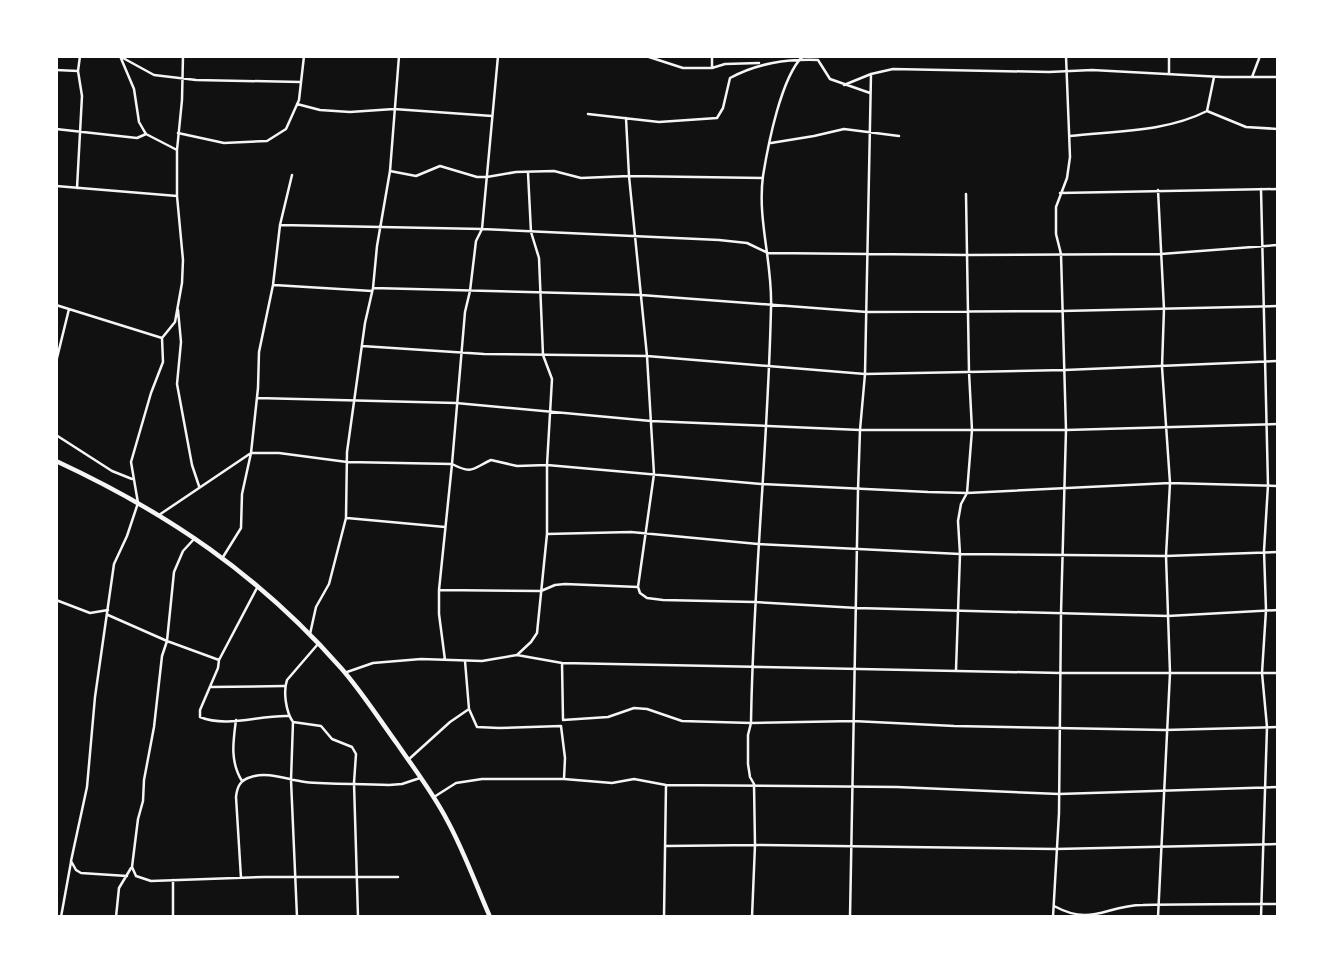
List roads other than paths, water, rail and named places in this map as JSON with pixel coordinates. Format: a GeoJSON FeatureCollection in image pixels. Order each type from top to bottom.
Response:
{"type":"FeatureCollection","features":[{"type":"Feature","properties":{"kind":"highway"},"geometry":{"type":"LineString","coordinates":[[56,461],[159,515],[223,557],[258,586],[318,644],[345,673],[434,797],[449,823],[490,917]]}},
{"type":"Feature","properties":{"kind":"street"},"geometry":{"type":"LineString","coordinates":[[77,188],[82,96],[78,71],[80,56]]}},
{"type":"Feature","properties":{"kind":"street"},"geometry":{"type":"LineString","coordinates":[[61,917],[87,787],[95,697],[114,564],[138,503],[131,462],[163,362],[162,338],[175,321],[178,303],[183,260],[177,196],[177,150],[183,56]]}},
{"type":"Feature","properties":{"kind":"street"},"geometry":{"type":"LineString","coordinates":[[178,133],[225,143],[267,141],[286,129],[297,104],[304,56]]}},
{"type":"Feature","properties":{"kind":"street"},"geometry":{"type":"LineString","coordinates":[[309,635],[316,607],[329,584],[346,518],[347,461],[390,171],[399,56]]}},
{"type":"Feature","properties":{"kind":"street"},"geometry":{"type":"LineString","coordinates":[[444,660],[439,590],[464,312],[470,291],[476,241],[482,229],[498,56]]}},
{"type":"Feature","properties":{"kind":"street"},"geometry":{"type":"LineString","coordinates":[[646,56],[683,68],[818,60],[830,79],[870,93]]}},
{"type":"Feature","properties":{"kind":"street"},"geometry":{"type":"LineString","coordinates":[[712,56],[712,68]]}},
{"type":"Feature","properties":{"kind":"street"},"geometry":{"type":"LineString","coordinates":[[752,917],[754,784],[750,778],[748,764],[748,735],[751,723],[754,602],[772,305],[768,253],[764,241],[763,178],[775,114],[791,73],[803,56]]}},
{"type":"Feature","properties":{"kind":"street"},"geometry":{"type":"LineString","coordinates":[[1053,917],[1059,794],[1060,613],[1066,430],[1061,254],[1056,234],[1056,207],[1065,184],[1070,158],[1066,56]]}},
{"type":"Feature","properties":{"kind":"street"},"geometry":{"type":"LineString","coordinates":[[1169,56],[1169,73]]}},
{"type":"Feature","properties":{"kind":"street"},"geometry":{"type":"LineString","coordinates":[[1252,77],[1260,56]]}},
{"type":"Feature","properties":{"kind":"street"},"geometry":{"type":"LineString","coordinates":[[121,57],[154,75],[301,82]]}},
{"type":"Feature","properties":{"kind":"street"},"geometry":{"type":"LineString","coordinates":[[121,57],[134,89],[139,122],[146,134],[177,150]]}},
{"type":"Feature","properties":{"kind":"street"},"geometry":{"type":"LineString","coordinates":[[588,114],[659,122],[717,118],[723,108],[730,78],[763,63]]}},
{"type":"Feature","properties":{"kind":"street"},"geometry":{"type":"LineString","coordinates":[[844,85],[893,69],[1278,77]]}},
{"type":"Feature","properties":{"kind":"street"},"geometry":{"type":"LineString","coordinates":[[56,70],[78,71]]}},
{"type":"Feature","properties":{"kind":"street"},"geometry":{"type":"LineString","coordinates":[[850,917],[858,490],[867,312],[871,74]]}},
{"type":"Feature","properties":{"kind":"street"},"geometry":{"type":"LineString","coordinates":[[1207,111],[1214,77]]}},
{"type":"Feature","properties":{"kind":"street"},"geometry":{"type":"LineString","coordinates":[[297,104],[320,110],[350,112],[394,109],[494,117]]}},
{"type":"Feature","properties":{"kind":"street"},"geometry":{"type":"LineString","coordinates":[[1069,136],[1170,125],[1207,111],[1246,127],[1278,129]]}},
{"type":"Feature","properties":{"kind":"street"},"geometry":{"type":"LineString","coordinates":[[626,118],[629,176],[647,356],[653,474],[638,587],[643,596],[655,599],[857,608],[1168,616],[1278,610]]}},
{"type":"Feature","properties":{"kind":"street"},"geometry":{"type":"LineString","coordinates":[[56,129],[136,138],[146,134]]}},
{"type":"Feature","properties":{"kind":"street"},"geometry":{"type":"LineString","coordinates":[[771,143],[844,129],[899,136]]}},
{"type":"Feature","properties":{"kind":"street"},"geometry":{"type":"LineString","coordinates":[[390,171],[411,176],[445,167],[477,177],[516,172],[563,172],[581,178],[763,178]]}},
{"type":"Feature","properties":{"kind":"street"},"geometry":{"type":"LineString","coordinates":[[517,655],[537,633],[547,534],[547,465],[552,379],[543,355],[539,258],[531,232],[528,173]]}},
{"type":"Feature","properties":{"kind":"street"},"geometry":{"type":"LineString","coordinates":[[223,557],[241,528],[242,494],[251,453],[257,398],[259,352],[273,285],[280,225],[292,175]]}},
{"type":"Feature","properties":{"kind":"street"},"geometry":{"type":"LineString","coordinates":[[56,186],[177,196]]}},
{"type":"Feature","properties":{"kind":"street"},"geometry":{"type":"LineString","coordinates":[[1261,189],[1268,485],[1262,673],[1267,727],[1261,917]]}},
{"type":"Feature","properties":{"kind":"street"},"geometry":{"type":"LineString","coordinates":[[1060,192],[1278,189]]}},
{"type":"Feature","properties":{"kind":"street"},"geometry":{"type":"LineString","coordinates":[[1158,190],[1164,309],[1162,367],[1170,483],[1166,556],[1170,673],[1165,730],[1158,917]]}},
{"type":"Feature","properties":{"kind":"street"},"geometry":{"type":"LineString","coordinates":[[956,670],[959,514],[967,493],[972,430],[966,194]]}},
{"type":"Feature","properties":{"kind":"street"},"geometry":{"type":"LineString","coordinates":[[280,225],[482,229],[738,241],[768,253],[967,256],[1161,254],[1278,244]]}},
{"type":"Feature","properties":{"kind":"street"},"geometry":{"type":"LineString","coordinates":[[273,285],[373,290],[641,295],[867,312],[1278,306]]}},
{"type":"Feature","properties":{"kind":"street"},"geometry":{"type":"LineString","coordinates":[[178,303],[181,342],[177,384],[192,465],[200,487]]}},
{"type":"Feature","properties":{"kind":"street"},"geometry":{"type":"LineString","coordinates":[[56,305],[162,338]]}},
{"type":"Feature","properties":{"kind":"street"},"geometry":{"type":"LineString","coordinates":[[56,362],[69,309]]}},
{"type":"Feature","properties":{"kind":"street"},"geometry":{"type":"LineString","coordinates":[[362,346],[543,355],[647,356],[865,374],[1162,367],[1278,361]]}},
{"type":"Feature","properties":{"kind":"street"},"geometry":{"type":"LineString","coordinates":[[257,398],[456,403],[651,421],[860,430],[1066,430],[1278,424]]}},
{"type":"Feature","properties":{"kind":"street"},"geometry":{"type":"LineString","coordinates":[[56,435],[112,471],[133,479]]}},
{"type":"Feature","properties":{"kind":"street"},"geometry":{"type":"LineString","coordinates":[[159,515],[251,453],[279,453],[347,461],[452,464],[464,470],[491,460],[517,466],[547,465],[858,490],[967,493],[1065,486],[1170,483],[1278,486]]}},
{"type":"Feature","properties":{"kind":"street"},"geometry":{"type":"LineString","coordinates":[[346,518],[445,527]]}},
{"type":"Feature","properties":{"kind":"street"},"geometry":{"type":"LineString","coordinates":[[547,534],[583,531],[645,533],[758,544],[960,554],[1166,556],[1278,552]]}},
{"type":"Feature","properties":{"kind":"street"},"geometry":{"type":"LineString","coordinates":[[116,917],[119,888],[132,867],[162,656],[167,641],[174,572],[183,551],[195,538]]}},
{"type":"Feature","properties":{"kind":"street"},"geometry":{"type":"LineString","coordinates":[[439,590],[541,591],[560,584],[638,587]]}},
{"type":"Feature","properties":{"kind":"street"},"geometry":{"type":"LineString","coordinates":[[258,586],[219,660],[200,710],[200,717],[212,721],[289,716]]}},
{"type":"Feature","properties":{"kind":"street"},"geometry":{"type":"LineString","coordinates":[[56,600],[90,613],[107,612],[167,641],[219,660]]}},
{"type":"Feature","properties":{"kind":"street"},"geometry":{"type":"LineString","coordinates":[[297,917],[291,780],[293,722],[289,716],[285,686],[318,644]]}},
{"type":"Feature","properties":{"kind":"street"},"geometry":{"type":"LineString","coordinates":[[345,673],[373,663],[421,659],[482,661],[517,655],[562,663],[1060,673],[1278,673]]}},
{"type":"Feature","properties":{"kind":"street"},"geometry":{"type":"LineString","coordinates":[[465,661],[469,709],[477,727],[561,726]]}},
{"type":"Feature","properties":{"kind":"street"},"geometry":{"type":"LineString","coordinates":[[562,663],[564,779]]}},
{"type":"Feature","properties":{"kind":"street"},"geometry":{"type":"LineString","coordinates":[[210,687],[285,686]]}},
{"type":"Feature","properties":{"kind":"street"},"geometry":{"type":"LineString","coordinates":[[563,720],[608,717],[634,708],[647,709],[682,721],[853,721],[1059,729],[1278,727]]}},
{"type":"Feature","properties":{"kind":"street"},"geometry":{"type":"LineString","coordinates":[[408,760],[450,722],[469,709]]}},
{"type":"Feature","properties":{"kind":"street"},"geometry":{"type":"LineString","coordinates":[[236,720],[232,760],[234,770],[242,781]]}},
{"type":"Feature","properties":{"kind":"street"},"geometry":{"type":"LineString","coordinates":[[293,722],[321,726],[332,738],[352,747],[356,754],[354,783],[358,917]]}},
{"type":"Feature","properties":{"kind":"street"},"geometry":{"type":"LineString","coordinates":[[241,878],[236,797],[237,786],[242,781],[253,775],[282,776],[313,783],[389,785],[421,778]]}},
{"type":"Feature","properties":{"kind":"street"},"geometry":{"type":"LineString","coordinates":[[434,797],[456,783],[482,779],[564,779],[612,783],[634,779],[666,785],[754,784],[1059,794],[1278,787]]}},
{"type":"Feature","properties":{"kind":"street"},"geometry":{"type":"LineString","coordinates":[[664,917],[666,785]]}},
{"type":"Feature","properties":{"kind":"street"},"geometry":{"type":"LineString","coordinates":[[666,846],[1056,849],[1278,844]]}},
{"type":"Feature","properties":{"kind":"street"},"geometry":{"type":"LineString","coordinates":[[71,861],[81,873],[127,876]]}},
{"type":"Feature","properties":{"kind":"street"},"geometry":{"type":"LineString","coordinates":[[132,867],[136,876],[142,879],[398,877]]}},
{"type":"Feature","properties":{"kind":"street"},"geometry":{"type":"LineString","coordinates":[[173,880],[173,917]]}},
{"type":"Feature","properties":{"kind":"street"},"geometry":{"type":"LineString","coordinates":[[1053,906],[1084,916],[1135,906],[1278,904]]}}]}
